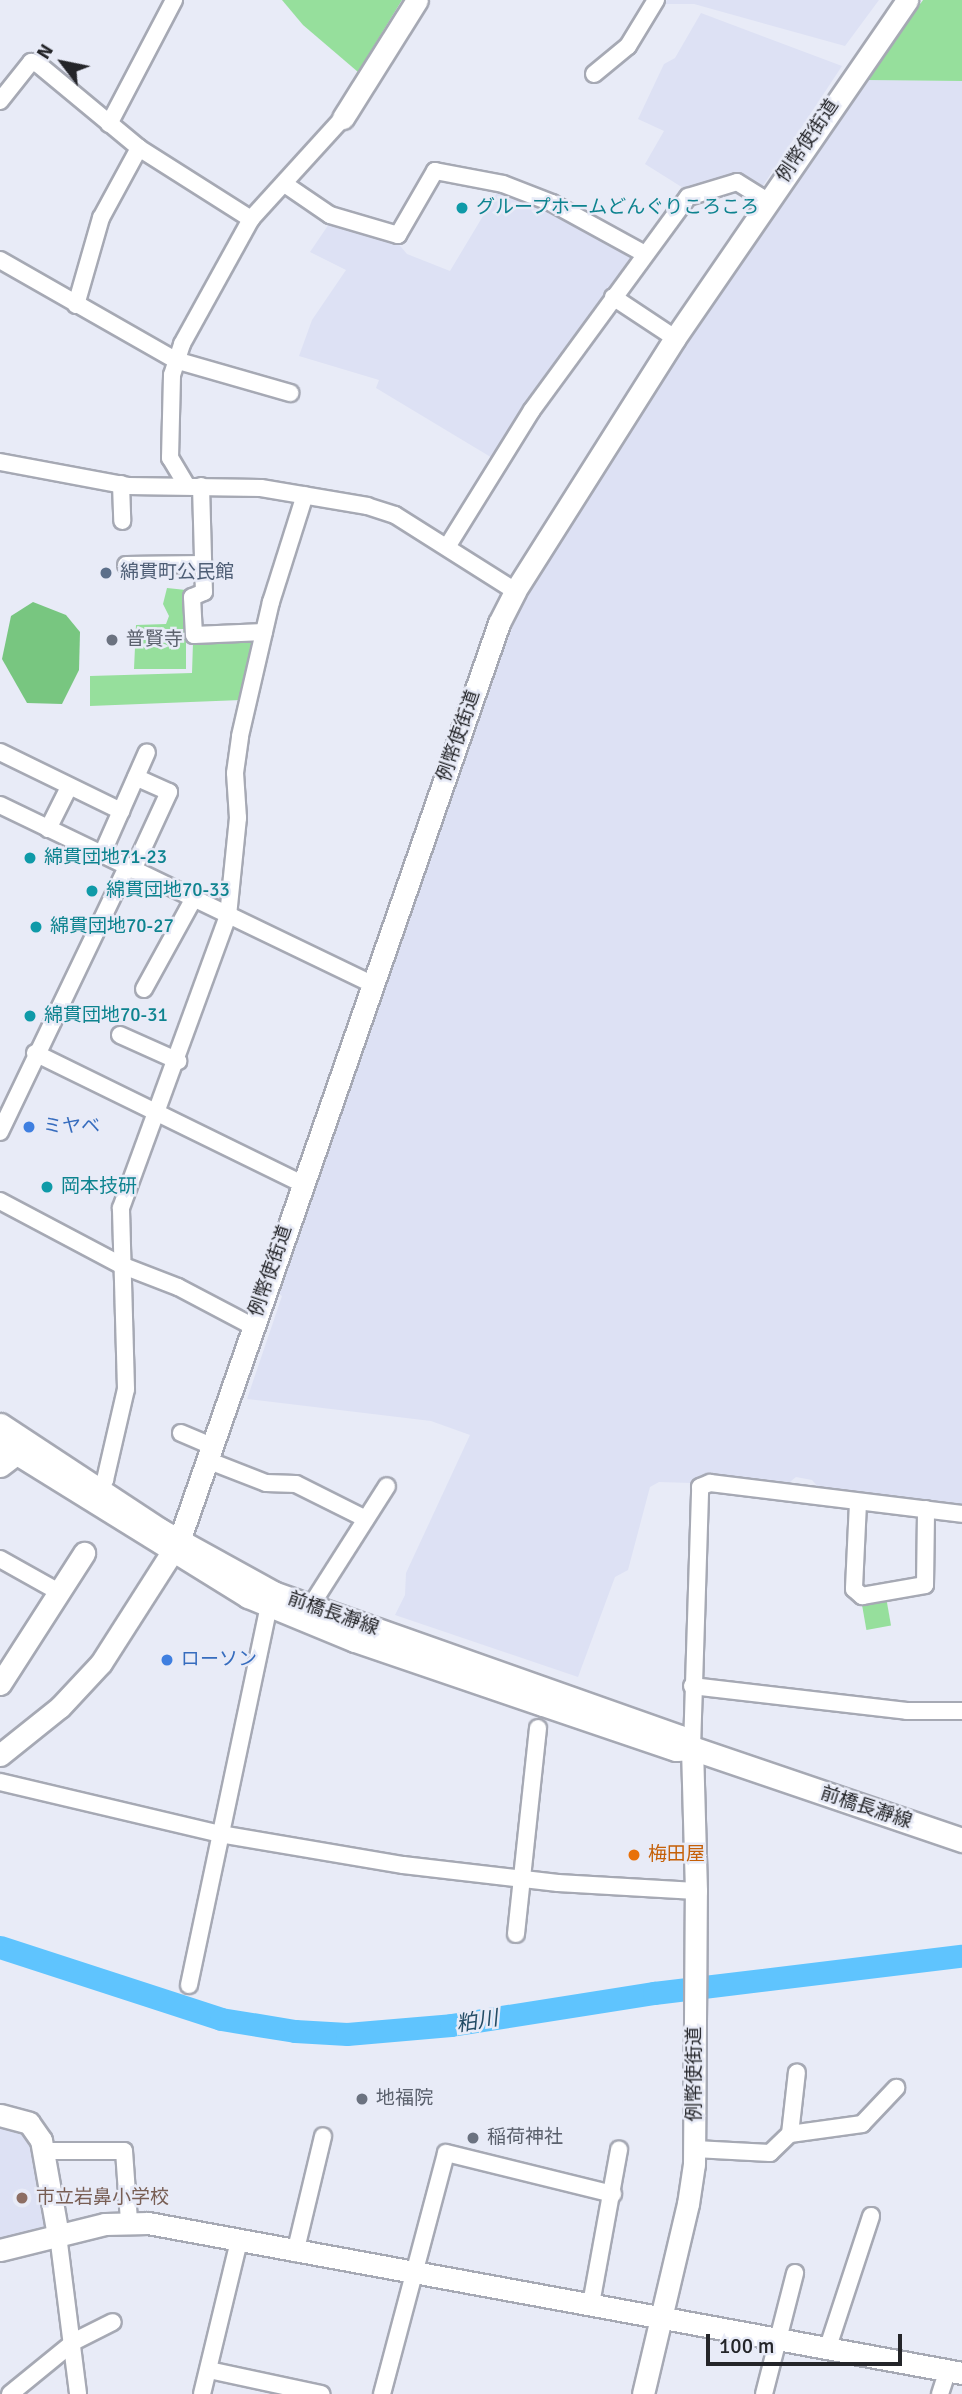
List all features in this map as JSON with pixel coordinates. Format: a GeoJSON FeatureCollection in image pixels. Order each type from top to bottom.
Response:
{"type":"FeatureCollection","features":[{"type":"Feature","properties":{"kind":"main road"},"geometry":{"type":"LineString","coordinates":[[344,118],[417,0]]}},
{"type":"Feature","properties":{"kind":"main road","name":"例幣使街道"},"geometry":{"type":"LineString","coordinates":[[0,1755],[60,1707],[101,1663],[176,1547],[372,984],[515,591],[675,338],[907,0]]}},
{"type":"Feature","properties":{"kind":"main road","name":"前橋長瀞線"},"geometry":{"type":"LineString","coordinates":[[0,1424],[97,1487],[176,1547],[273,1593],[679,1737],[692,1748],[962,1840]]}},
{"type":"Feature","properties":{"kind":"main road","name":"前橋長瀞線"},"geometry":{"type":"LineString","coordinates":[[6,1453],[176,1547],[270,1605],[555,1708],[676,1749],[692,1748]]}},
{"type":"Feature","properties":{"kind":"main road"},"geometry":{"type":"LineString","coordinates":[[0,1684],[84,1553]]}},
{"type":"Feature","properties":{"kind":"main road","name":"例幣使街道"},"geometry":{"type":"LineString","coordinates":[[643,2394],[688,2204],[695,2149],[696,1891],[692,1748]]}},
{"type":"Feature","properties":{"kind":"main road"},"geometry":{"type":"LineString","coordinates":[[0,2115],[29,2123],[43,2151],[58,2235]]}},
{"type":"Feature","properties":{"kind":"main road"},"geometry":{"type":"LineString","coordinates":[[0,2250],[129,2221],[955,2371]]}},
{"type":"Feature","properties":{"kind":"street"},"geometry":{"type":"LineString","coordinates":[[109,124],[174,0]]}},
{"type":"Feature","properties":{"kind":"street"},"geometry":{"type":"LineString","coordinates":[[594,74],[628,46],[656,0]]}},
{"type":"Feature","properties":{"kind":"street"},"geometry":{"type":"LineString","coordinates":[[0,101],[31,62],[139,148],[251,219]]}},
{"type":"Feature","properties":{"kind":"street"},"geometry":{"type":"LineString","coordinates":[[264,632],[194,635],[192,597],[204,592],[203,564],[194,486],[170,458],[175,360],[251,219],[286,185],[344,118]]}},
{"type":"Feature","properties":{"kind":"street"},"geometry":{"type":"LineString","coordinates":[[76,305],[101,218],[139,148]]}},
{"type":"Feature","properties":{"kind":"street"},"geometry":{"type":"LineString","coordinates":[[286,185],[330,215],[398,235],[435,171],[503,184],[552,203],[643,253]]}},
{"type":"Feature","properties":{"kind":"street"},"geometry":{"type":"LineString","coordinates":[[446,547],[532,410],[643,253],[688,197],[711,187],[737,182],[768,201]]}},
{"type":"Feature","properties":{"kind":"street"},"geometry":{"type":"LineString","coordinates":[[0,260],[175,360],[290,393]]}},
{"type":"Feature","properties":{"kind":"street"},"geometry":{"type":"LineString","coordinates":[[613,296],[675,338]]}},
{"type":"Feature","properties":{"kind":"street"},"geometry":{"type":"LineString","coordinates":[[0,462],[121,484],[194,486],[305,495],[394,515],[515,591]]}},
{"type":"Feature","properties":{"kind":"street"},"geometry":{"type":"LineString","coordinates":[[121,484],[122,521]]}},
{"type":"Feature","properties":{"kind":"street"},"geometry":{"type":"LineString","coordinates":[[97,1487],[105,1480],[126,1389],[121,1208],[154,1113],[178,1061],[229,916],[238,818],[238,748],[264,632],[305,495]]}},
{"type":"Feature","properties":{"kind":"street"},"geometry":{"type":"LineString","coordinates":[[126,565],[203,564]]}},
{"type":"Feature","properties":{"kind":"street"},"geometry":{"type":"LineString","coordinates":[[102,854],[147,752]]}},
{"type":"Feature","properties":{"kind":"street"},"geometry":{"type":"LineString","coordinates":[[1,755],[121,811]]}},
{"type":"Feature","properties":{"kind":"street"},"geometry":{"type":"LineString","coordinates":[[0,1132],[34,1053],[169,792],[136,777]]}},
{"type":"Feature","properties":{"kind":"street"},"geometry":{"type":"LineString","coordinates":[[48,829],[69,787]]}},
{"type":"Feature","properties":{"kind":"street"},"geometry":{"type":"LineString","coordinates":[[0,806],[372,984]]}},
{"type":"Feature","properties":{"kind":"street"},"geometry":{"type":"LineString","coordinates":[[144,989],[193,900]]}},
{"type":"Feature","properties":{"kind":"street"},"geometry":{"type":"LineString","coordinates":[[120,1035],[178,1061]]}},
{"type":"Feature","properties":{"kind":"street"},"geometry":{"type":"LineString","coordinates":[[34,1053],[302,1184]]}},
{"type":"Feature","properties":{"kind":"street"},"geometry":{"type":"LineString","coordinates":[[0,1200],[121,1265],[178,1287],[252,1325]]}},
{"type":"Feature","properties":{"kind":"street"},"geometry":{"type":"LineString","coordinates":[[181,1433],[209,1453],[266,1483],[296,1484],[366,1519]]}},
{"type":"Feature","properties":{"kind":"street"},"geometry":{"type":"LineString","coordinates":[[692,1748],[700,1487],[710,1483],[962,1514]]}},
{"type":"Feature","properties":{"kind":"street"},"geometry":{"type":"LineString","coordinates":[[310,1607],[387,1486]]}},
{"type":"Feature","properties":{"kind":"street"},"geometry":{"type":"LineString","coordinates":[[858,1503],[853,1589],[862,1595],[925,1585],[926,1509]]}},
{"type":"Feature","properties":{"kind":"street"},"geometry":{"type":"LineString","coordinates":[[0,1559],[59,1592]]}},
{"type":"Feature","properties":{"kind":"street"},"geometry":{"type":"LineString","coordinates":[[189,1985],[270,1605]]}},
{"type":"Feature","properties":{"kind":"street"},"geometry":{"type":"LineString","coordinates":[[692,1686],[907,1711],[962,1711]]}},
{"type":"Feature","properties":{"kind":"street"},"geometry":{"type":"LineString","coordinates":[[516,1934],[538,1728]]}},
{"type":"Feature","properties":{"kind":"street"},"geometry":{"type":"LineString","coordinates":[[0,1782],[220,1834],[402,1865],[522,1879],[696,1891]]}},
{"type":"Feature","properties":{"kind":"street"},"geometry":{"type":"LineString","coordinates":[[790,2134],[797,2072]]}},
{"type":"Feature","properties":{"kind":"street"},"geometry":{"type":"LineString","coordinates":[[695,2149],[770,2153],[790,2134],[862,2124],[896,2088]]}},
{"type":"Feature","properties":{"kind":"street"},"geometry":{"type":"LineString","coordinates":[[296,2253],[323,2136]]}},
{"type":"Feature","properties":{"kind":"street"},"geometry":{"type":"LineString","coordinates":[[591,2304],[619,2150]]}},
{"type":"Feature","properties":{"kind":"street"},"geometry":{"type":"LineString","coordinates":[[43,2151],[124,2151],[129,2221]]}},
{"type":"Feature","properties":{"kind":"street"},"geometry":{"type":"LineString","coordinates":[[382,2394],[446,2153],[613,2194]]}},
{"type":"Feature","properties":{"kind":"street"},"geometry":{"type":"LineString","coordinates":[[828,2347],[871,2216]]}},
{"type":"Feature","properties":{"kind":"street"},"geometry":{"type":"LineString","coordinates":[[58,2235],[75,2341],[78,2394]]}},
{"type":"Feature","properties":{"kind":"street"},"geometry":{"type":"LineString","coordinates":[[202,2394],[239,2241]]}},
{"type":"Feature","properties":{"kind":"street"},"geometry":{"type":"LineString","coordinates":[[764,2394],[795,2273]]}},
{"type":"Feature","properties":{"kind":"street"},"geometry":{"type":"LineString","coordinates":[[10,2394],[75,2341],[113,2322]]}},
{"type":"Feature","properties":{"kind":"street"},"geometry":{"type":"LineString","coordinates":[[209,2370],[321,2394]]}},
{"type":"Feature","properties":{"kind":"street"},"geometry":{"type":"LineString","coordinates":[[940,2394],[955,2371]]}},
{"type":"Feature","properties":{"kind":"shaded area"},"geometry":{"type":"Polygon","coordinates":[[[667,0],[879,0],[845,46],[694,4],[664,4],[667,0]]]}},
{"type":"Feature","properties":{"kind":"shaded area"},"geometry":{"type":"Polygon","coordinates":[[[701,13],[842,66],[760,190],[688,191],[645,164],[664,131],[638,119],[664,64],[675,58],[701,13]]]}},
{"type":"Feature","properties":{"kind":"shaded area"},"geometry":{"type":"Polygon","coordinates":[[[866,80],[962,81],[962,1506],[821,1490],[812,1480],[796,1477],[785,1486],[659,1482],[650,1487],[628,1570],[615,1577],[578,1677],[395,1615],[405,1595],[406,1573],[470,1435],[431,1421],[247,1399],[282,1296],[274,1291],[497,663],[526,596],[585,492],[837,110],[866,80]]]}},
{"type":"Feature","properties":{"kind":"shaded area"},"geometry":{"type":"Polygon","coordinates":[[[501,186],[525,193],[635,256],[494,459],[376,388],[379,380],[299,356],[312,320],[346,270],[310,252],[331,221],[395,240],[407,254],[450,271],[501,186]]]}},
{"type":"Feature","properties":{"kind":"shaded area","name":"市立岩鼻小学校"},"geometry":{"type":"Polygon","coordinates":[[[0,2123],[30,2133],[49,2222],[43,2231],[0,2242],[0,2123]]]}},
{"type":"Feature","properties":{"kind":"green space"},"geometry":{"type":"Polygon","coordinates":[[[282,0],[402,0],[358,72],[303,25],[282,0]]]}},
{"type":"Feature","properties":{"kind":"green space"},"geometry":{"type":"Polygon","coordinates":[[[923,0],[962,0],[962,81],[866,80],[923,0]]]}},
{"type":"Feature","properties":{"kind":"green space"},"geometry":{"type":"Polygon","coordinates":[[[167,588],[186,590],[186,669],[134,669],[136,625],[166,624],[169,616],[163,604],[167,588]]]}},
{"type":"Feature","properties":{"kind":"green space"},"geometry":{"type":"Polygon","coordinates":[[[33,602],[66,615],[80,632],[79,670],[62,704],[27,703],[2,659],[11,616],[33,602]]]}},
{"type":"Feature","properties":{"kind":"green space"},"geometry":{"type":"Polygon","coordinates":[[[256,639],[241,700],[90,706],[90,676],[192,673],[193,642],[256,639]]]}},
{"type":"Feature","properties":{"kind":"green space"},"geometry":{"type":"Polygon","coordinates":[[[886,1597],[891,1626],[866,1630],[861,1601],[886,1597]]]}},
{"type":"Feature","properties":{"kind":"waterway","name":"粕川"},"geometry":{"type":"LineString","coordinates":[[0,1947],[221,2019],[295,2031],[347,2034],[451,2025],[654,1993],[962,1956]]}},
{"type":"Feature","properties":{"kind":"place","name":"グループホームどんぐりころころ"},"geometry":{"type":"Point","coordinates":[462,208]}},
{"type":"Feature","properties":{"kind":"place","name":"綿貫町公民館"},"geometry":{"type":"Point","coordinates":[106,573]}},
{"type":"Feature","properties":{"kind":"place","name":"普賢寺"},"geometry":{"type":"Point","coordinates":[112,640]}},
{"type":"Feature","properties":{"kind":"place","name":"綿貫団地71-23"},"geometry":{"type":"Point","coordinates":[30,858]}},
{"type":"Feature","properties":{"kind":"place","name":"綿貫団地70-33"},"geometry":{"type":"Point","coordinates":[92,891]}},
{"type":"Feature","properties":{"kind":"place","name":"綿貫団地70-27"},"geometry":{"type":"Point","coordinates":[36,927]}},
{"type":"Feature","properties":{"kind":"place","name":"綿貫団地70-31"},"geometry":{"type":"Point","coordinates":[30,1016]}},
{"type":"Feature","properties":{"kind":"place","name":"ミヤベ"},"geometry":{"type":"Point","coordinates":[29,1127]}},
{"type":"Feature","properties":{"kind":"place","name":"岡本技研"},"geometry":{"type":"Point","coordinates":[47,1187]}},
{"type":"Feature","properties":{"kind":"place","name":"ローソン"},"geometry":{"type":"Point","coordinates":[167,1660]}},
{"type":"Feature","properties":{"kind":"place","name":"梅田屋"},"geometry":{"type":"Point","coordinates":[634,1855]}},
{"type":"Feature","properties":{"kind":"place","name":"地福院"},"geometry":{"type":"Point","coordinates":[362,2099]}},
{"type":"Feature","properties":{"kind":"place","name":"稲荷神社"},"geometry":{"type":"Point","coordinates":[473,2138]}},
{"type":"Feature","properties":{"kind":"place","name":"市立岩鼻小学校"},"geometry":{"type":"Point","coordinates":[22,2198]}}]}
